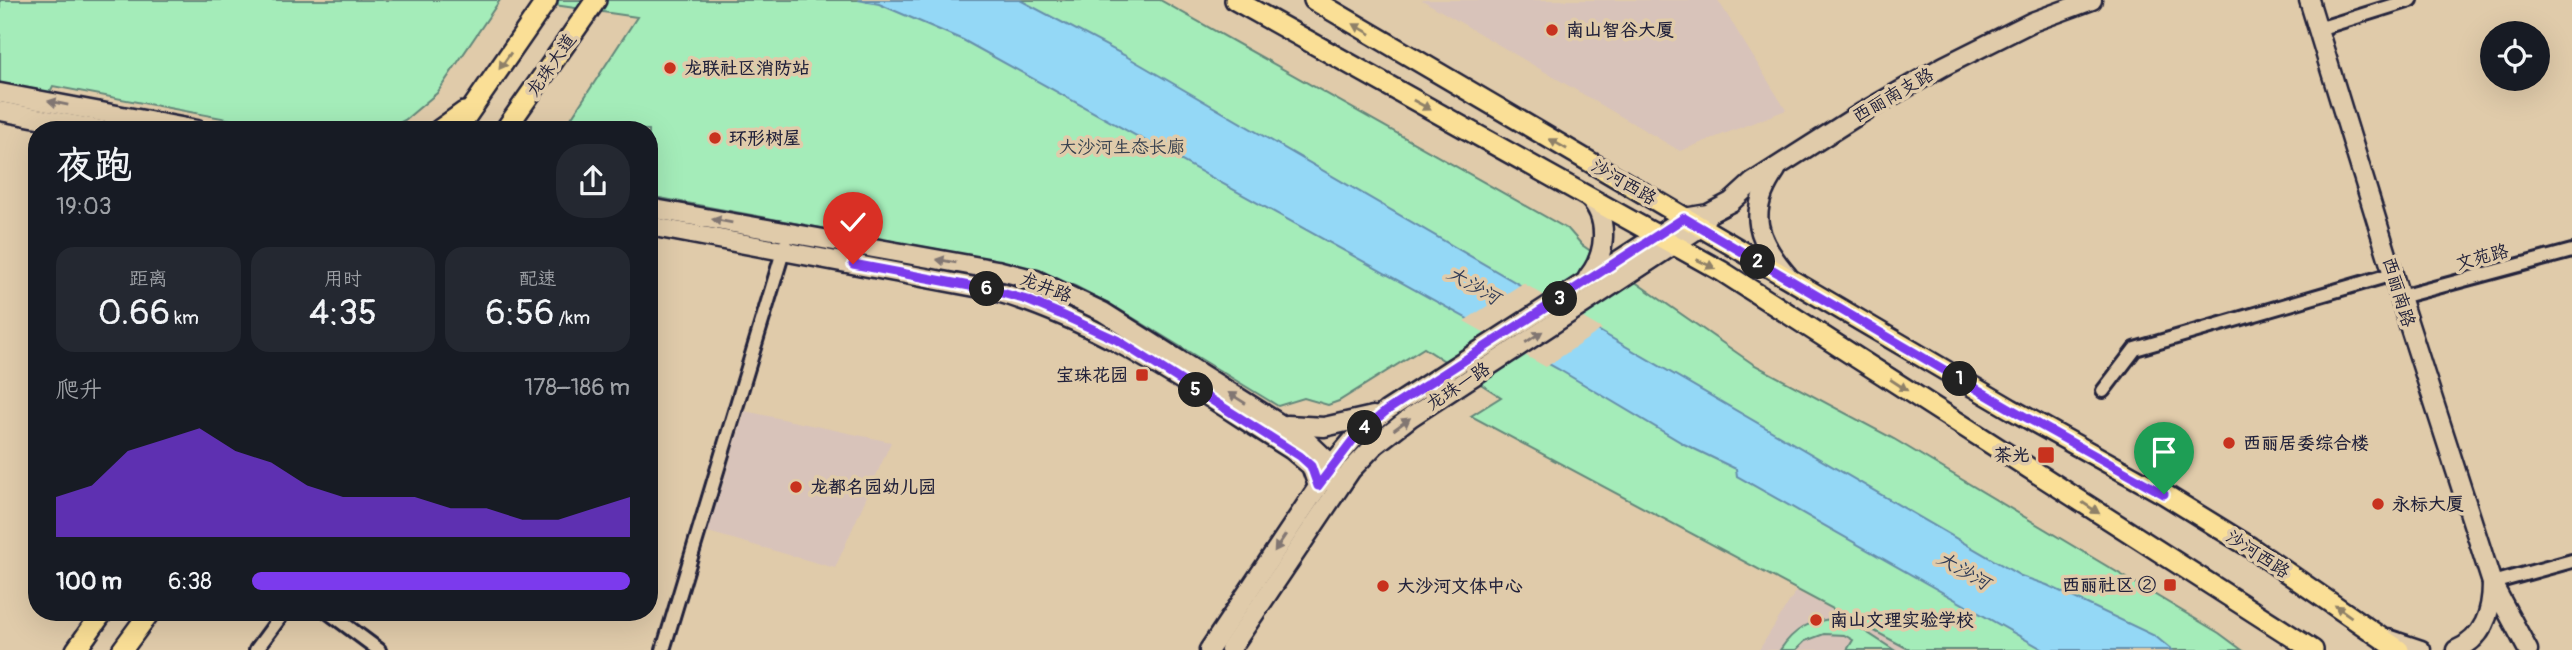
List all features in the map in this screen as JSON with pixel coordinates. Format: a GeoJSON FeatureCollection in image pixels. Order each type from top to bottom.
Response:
{"type":"FeatureCollection","features":[{"type":"Feature","properties":{"kind":"main road","name":"龙珠大道"},"geometry":{"type":"LineString","coordinates":[[511,121],[596,0]]}},
{"type":"Feature","properties":{"kind":"main road","name":"沙河西路"},"geometry":{"type":"LineString","coordinates":[[1234,0],[1723,272],[2313,650]]}},
{"type":"Feature","properties":{"kind":"main road","name":"沙河西路"},"geometry":{"type":"LineString","coordinates":[[1314,0],[1698,220],[1795,284],[2164,494],[2261,555],[2399,650]]}},
{"type":"Feature","properties":{"kind":"main road"},"geometry":{"type":"LineString","coordinates":[[463,121],[546,2]]}},
{"type":"Feature","properties":{"kind":"main road"},"geometry":{"type":"LineString","coordinates":[[523,121],[531,93]]}},
{"type":"Feature","properties":{"kind":"main road"},"geometry":{"type":"LineString","coordinates":[[451,121],[476,103]]}},
{"type":"Feature","properties":{"kind":"main road"},"geometry":{"type":"LineString","coordinates":[[76,650],[97,621]]}},
{"type":"Feature","properties":{"kind":"main road"},"geometry":{"type":"LineString","coordinates":[[122,650],[143,621]]}},
{"type":"Feature","properties":{"kind":"street","name":"西丽南支路"},"geometry":{"type":"LineString","coordinates":[[1698,220],[1731,202],[1753,182],[1863,112],[1944,66],[2032,22],[2092,0]]}},
{"type":"Feature","properties":{"kind":"street","name":"西丽南路"},"geometry":{"type":"LineString","coordinates":[[2309,0],[2400,297],[2492,583],[2528,650]]}},
{"type":"Feature","properties":{"kind":"street"},"geometry":{"type":"LineString","coordinates":[[2318,29],[2411,0]]}},
{"type":"Feature","properties":{"kind":"street"},"geometry":{"type":"LineString","coordinates":[[0,93],[149,121]]}},
{"type":"Feature","properties":{"kind":"street"},"geometry":{"type":"LineString","coordinates":[[0,111],[54,121]]}},
{"type":"Feature","properties":{"kind":"street"},"geometry":{"type":"LineString","coordinates":[[1779,165],[1762,196],[1759,225],[1762,240],[1770,255],[1795,284]]}},
{"type":"Feature","properties":{"kind":"street"},"geometry":{"type":"LineString","coordinates":[[1582,285],[1596,267],[1603,244],[1600,214],[1588,197]]}},
{"type":"Feature","properties":{"kind":"street","name":"龙井路"},"geometry":{"type":"LineString","coordinates":[[658,210],[997,270],[1036,281],[1103,312],[1319,450],[1331,467],[1338,490]]}},
{"type":"Feature","properties":{"kind":"street","name":"龙珠一路"},"geometry":{"type":"LineString","coordinates":[[1209,650],[1331,467],[1356,436],[1386,411],[1582,285],[1698,220]]}},
{"type":"Feature","properties":{"kind":"street","name":"龙井路"},"geometry":{"type":"LineString","coordinates":[[658,228],[991,290],[1027,300],[1117,340],[1292,450],[1311,466],[1318,486]]}},
{"type":"Feature","properties":{"kind":"street"},"geometry":{"type":"LineString","coordinates":[[663,650],[789,233]]}},
{"type":"Feature","properties":{"kind":"street","name":"龙珠一路"},"geometry":{"type":"LineString","coordinates":[[1230,650],[1338,490],[1366,454],[1398,426],[1665,240]]}},
{"type":"Feature","properties":{"kind":"street","name":"文苑路"},"geometry":{"type":"LineString","coordinates":[[2400,297],[2572,251]]}},
{"type":"Feature","properties":{"kind":"street"},"geometry":{"type":"LineString","coordinates":[[2103,391],[2135,349],[2393,274]]}},
{"type":"Feature","properties":{"kind":"street"},"geometry":{"type":"LineString","coordinates":[[1273,421],[1295,427],[1319,428],[1355,422],[1386,411]]}},
{"type":"Feature","properties":{"kind":"street"},"geometry":{"type":"LineString","coordinates":[[2492,583],[2572,561]]}},
{"type":"Feature","properties":{"kind":"street","name":"西丽南路"},"geometry":{"type":"LineString","coordinates":[[2456,650],[2471,642],[2488,618],[2492,583]]}},
{"type":"Feature","properties":{"kind":"street"},"geometry":{"type":"LineString","coordinates":[[256,650],[277,621]]}},
{"type":"Feature","properties":{"kind":"street"},"geometry":{"type":"LineString","coordinates":[[340,621],[379,650]]}},
{"type":"Feature","properties":{"kind":"street"},"geometry":{"type":"LineString","coordinates":[[2378,636],[2421,650]]}},
{"type":"Feature","properties":{"kind":"shaded area"},"geometry":{"type":"Polygon","coordinates":[[[1422,0],[1718,0],[1786,110],[1680,151],[1422,0]]]}},
{"type":"Feature","properties":{"kind":"shaded area","name":"龙都名园幼儿园"},"geometry":{"type":"Polygon","coordinates":[[[745,411],[891,442],[835,568],[708,532],[745,411]]]}},
{"type":"Feature","properties":{"kind":"shaded area","name":"南山文理实验学校"},"geometry":{"type":"Polygon","coordinates":[[[1796,591],[1910,650],[1759,650],[1796,591]]]}},
{"type":"Feature","properties":{"kind":"green space"},"geometry":{"type":"Polygon","coordinates":[[[0,0],[500,0],[437,93],[403,121],[238,121],[53,86],[48,96],[0,87],[0,0]]]}},
{"type":"Feature","properties":{"kind":"green space","name":"大沙河生态长廊"},"geometry":{"type":"Polygon","coordinates":[[[520,0],[1160,0],[1569,230],[1582,245],[1753,364],[1894,439],[2219,633],[2242,650],[1910,650],[1471,416],[1501,397],[1424,348],[1339,401],[1328,405],[1304,398],[1278,406],[1112,305],[1075,286],[995,260],[658,198],[658,121],[569,121],[637,17],[520,0]]]}},
{"type":"Feature","properties":{"kind":"green space"},"geometry":{"type":"Polygon","coordinates":[[[1835,619],[1860,628],[1894,650],[1847,650],[1853,640],[1844,635],[1824,634],[1805,641],[1796,650],[1780,650],[1791,636],[1803,627],[1818,621],[1835,619]]]}},
{"type":"Feature","properties":{"kind":"water","name":"大沙河"},"geometry":{"type":"Polygon","coordinates":[[[858,0],[1020,0],[1124,55],[2021,576],[2047,585],[2155,636],[2172,650],[2044,650],[1737,476],[1736,469],[1684,444],[1558,369],[963,40],[879,4],[858,0]]]}},
{"type":"Feature","properties":{"kind":"pier"},"geometry":{"type":"Polygon","coordinates":[[[1523,283],[1602,329],[1546,367],[1464,321],[1523,283]]]}},
{"type":"Feature","properties":{"kind":"place","name":"南山智谷大厦"},"geometry":{"type":"Point","coordinates":[1552,30]}},
{"type":"Feature","properties":{"kind":"place","name":"龙联社区消防站"},"geometry":{"type":"Point","coordinates":[670,68]}},
{"type":"Feature","properties":{"kind":"place","name":"环形树屋"},"geometry":{"type":"Point","coordinates":[715,138]}},
{"type":"Feature","properties":{"kind":"place","name":"宝珠花园"},"geometry":{"type":"Point","coordinates":[1142,375]}},
{"type":"Feature","properties":{"kind":"place","name":"西丽居委综合楼"},"geometry":{"type":"Point","coordinates":[2229,443]}},
{"type":"Feature","properties":{"kind":"place","name":"茶光"},"geometry":{"type":"Point","coordinates":[2046,455]}},
{"type":"Feature","properties":{"kind":"place","name":"龙都名园幼儿园"},"geometry":{"type":"Point","coordinates":[796,487]}},
{"type":"Feature","properties":{"kind":"place","name":"永标大厦"},"geometry":{"type":"Point","coordinates":[2378,504]}},
{"type":"Feature","properties":{"kind":"place","name":"西丽社区 ②"},"geometry":{"type":"Point","coordinates":[2170,585]}},
{"type":"Feature","properties":{"kind":"place","name":"大沙河文体中心"},"geometry":{"type":"Point","coordinates":[1383,586]}},
{"type":"Feature","properties":{"kind":"place","name":"南山文理实验学校"},"geometry":{"type":"Point","coordinates":[1816,620]}},
{"type":"Feature","properties":{"kind":"route"},"geometry":{"type":"LineString","coordinates":[[853,264],[991,290],[1027,300],[1117,340],[1300,456],[1311,466],[1318,486],[1356,436],[1386,411],[1684,218],[2011,409],[2164,494]]}}]}
